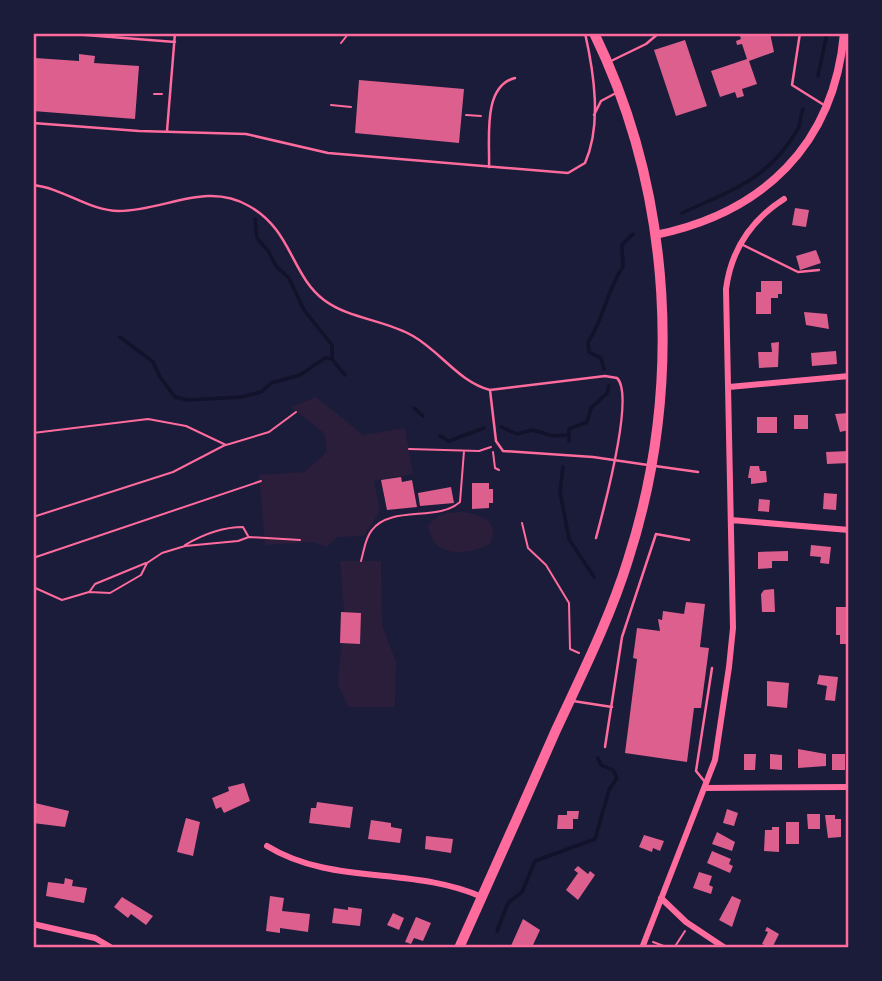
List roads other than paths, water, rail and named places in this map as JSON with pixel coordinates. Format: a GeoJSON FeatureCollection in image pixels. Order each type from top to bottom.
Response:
{"type":"FeatureCollection","features":[{"type":"Feature","properties":{"kind":"main road"},"geometry":{"type":"LineString","coordinates":[[459,948],[589,658],[629,558],[652,466],[661,404],[663,362],[655,235],[642,165],[620,92],[594,33]]}},
{"type":"Feature","properties":{"kind":"street"},"geometry":{"type":"LineString","coordinates":[[655,235],[713,219],[761,190],[800,154],[827,107],[846,48],[844,33]]}},
{"type":"Feature","properties":{"kind":"street"},"geometry":{"type":"LineString","coordinates":[[642,948],[706,786],[717,751],[729,667],[733,628],[726,289],[729,269],[741,243],[767,210],[784,199]]}},
{"type":"Feature","properties":{"kind":"street"},"geometry":{"type":"LineString","coordinates":[[729,387],[849,376]]}},
{"type":"Feature","properties":{"kind":"street"},"geometry":{"type":"LineString","coordinates":[[731,520],[849,530]]}},
{"type":"Feature","properties":{"kind":"street"},"geometry":{"type":"LineString","coordinates":[[706,786],[849,787]]}},
{"type":"Feature","properties":{"kind":"street"},"geometry":{"type":"LineString","coordinates":[[267,846],[291,860],[312,867],[431,880],[482,897]]}},
{"type":"Feature","properties":{"kind":"street"},"geometry":{"type":"LineString","coordinates":[[661,898],[689,924],[725,948]]}},
{"type":"Feature","properties":{"kind":"street"},"geometry":{"type":"LineString","coordinates":[[33,924],[95,938],[112,948]]}},
{"type":"Feature","properties":{"kind":"lane"},"geometry":{"type":"LineString","coordinates":[[60,33],[175,42]]}},
{"type":"Feature","properties":{"kind":"lane"},"geometry":{"type":"LineString","coordinates":[[167,132],[175,33]]}},
{"type":"Feature","properties":{"kind":"lane"},"geometry":{"type":"LineString","coordinates":[[33,123],[246,134],[328,153],[556,174],[575,171],[587,159],[594,118],[592,67],[585,33]]}},
{"type":"Feature","properties":{"kind":"lane"},"geometry":{"type":"LineString","coordinates":[[608,63],[646,44],[659,33]]}},
{"type":"Feature","properties":{"kind":"lane"},"geometry":{"type":"LineString","coordinates":[[800,33],[792,85],[827,107]]}},
{"type":"Feature","properties":{"kind":"lane"},"geometry":{"type":"LineString","coordinates":[[489,167],[494,96],[504,83],[515,78]]}},
{"type":"Feature","properties":{"kind":"lane"},"geometry":{"type":"LineString","coordinates":[[594,118],[601,101],[620,92]]}},
{"type":"Feature","properties":{"kind":"lane"},"geometry":{"type":"LineString","coordinates":[[33,185],[46,187],[97,207],[118,211],[201,195],[224,196],[247,204],[279,229],[298,265],[323,299],[410,334],[434,349],[470,383],[490,390],[617,377],[622,384],[616,460],[596,538]]}},
{"type":"Feature","properties":{"kind":"lane"},"geometry":{"type":"LineString","coordinates":[[741,243],[798,272],[819,270]]}},
{"type":"Feature","properties":{"kind":"lane"},"geometry":{"type":"LineString","coordinates":[[490,390],[496,441],[503,451],[616,460],[698,472]]}},
{"type":"Feature","properties":{"kind":"lane"},"geometry":{"type":"LineString","coordinates":[[606,747],[624,632],[656,534],[689,540]]}},
{"type":"Feature","properties":{"kind":"lane"},"geometry":{"type":"LineString","coordinates":[[706,786],[696,771],[712,668]]}},
{"type":"Feature","properties":{"kind":"lane"},"geometry":{"type":"LineString","coordinates":[[570,700],[611,707]]}},
{"type":"Feature","properties":{"kind":"waterway"},"geometry":{"type":"LineString","coordinates":[[818,76],[827,33]]}},
{"type":"Feature","properties":{"kind":"waterway"},"geometry":{"type":"LineString","coordinates":[[682,213],[733,190],[761,172],[798,129],[803,109]]}},
{"type":"Feature","properties":{"kind":"waterway"},"geometry":{"type":"LineString","coordinates":[[255,219],[257,238],[276,266],[289,278],[304,310],[332,345],[332,359]]}},
{"type":"Feature","properties":{"kind":"waterway"},"geometry":{"type":"LineString","coordinates":[[604,369],[601,358],[589,352],[588,342],[623,267],[622,245],[633,234]]}},
{"type":"Feature","properties":{"kind":"waterway"},"geometry":{"type":"LineString","coordinates":[[120,337],[153,362],[175,397],[188,400],[241,397],[261,392],[271,383],[300,375],[325,358],[332,359],[345,375]]}},
{"type":"Feature","properties":{"kind":"waterway"},"geometry":{"type":"LineString","coordinates":[[569,441],[569,429],[587,422],[591,408],[607,393],[609,386]]}},
{"type":"Feature","properties":{"kind":"waterway"},"geometry":{"type":"LineString","coordinates":[[414,408],[423,416]]}},
{"type":"Feature","properties":{"kind":"waterway"},"geometry":{"type":"LineString","coordinates":[[501,427],[517,434],[533,430],[553,436],[569,435]]}},
{"type":"Feature","properties":{"kind":"waterway"},"geometry":{"type":"LineString","coordinates":[[440,436],[449,441],[484,428]]}},
{"type":"Feature","properties":{"kind":"waterway"},"geometry":{"type":"LineString","coordinates":[[563,467],[560,491],[569,539],[594,577]]}},
{"type":"Feature","properties":{"kind":"waterway"},"geometry":{"type":"LineString","coordinates":[[497,931],[508,903],[522,892],[535,861],[595,839],[609,790],[617,778],[613,770],[601,765],[598,758]]}}]}
